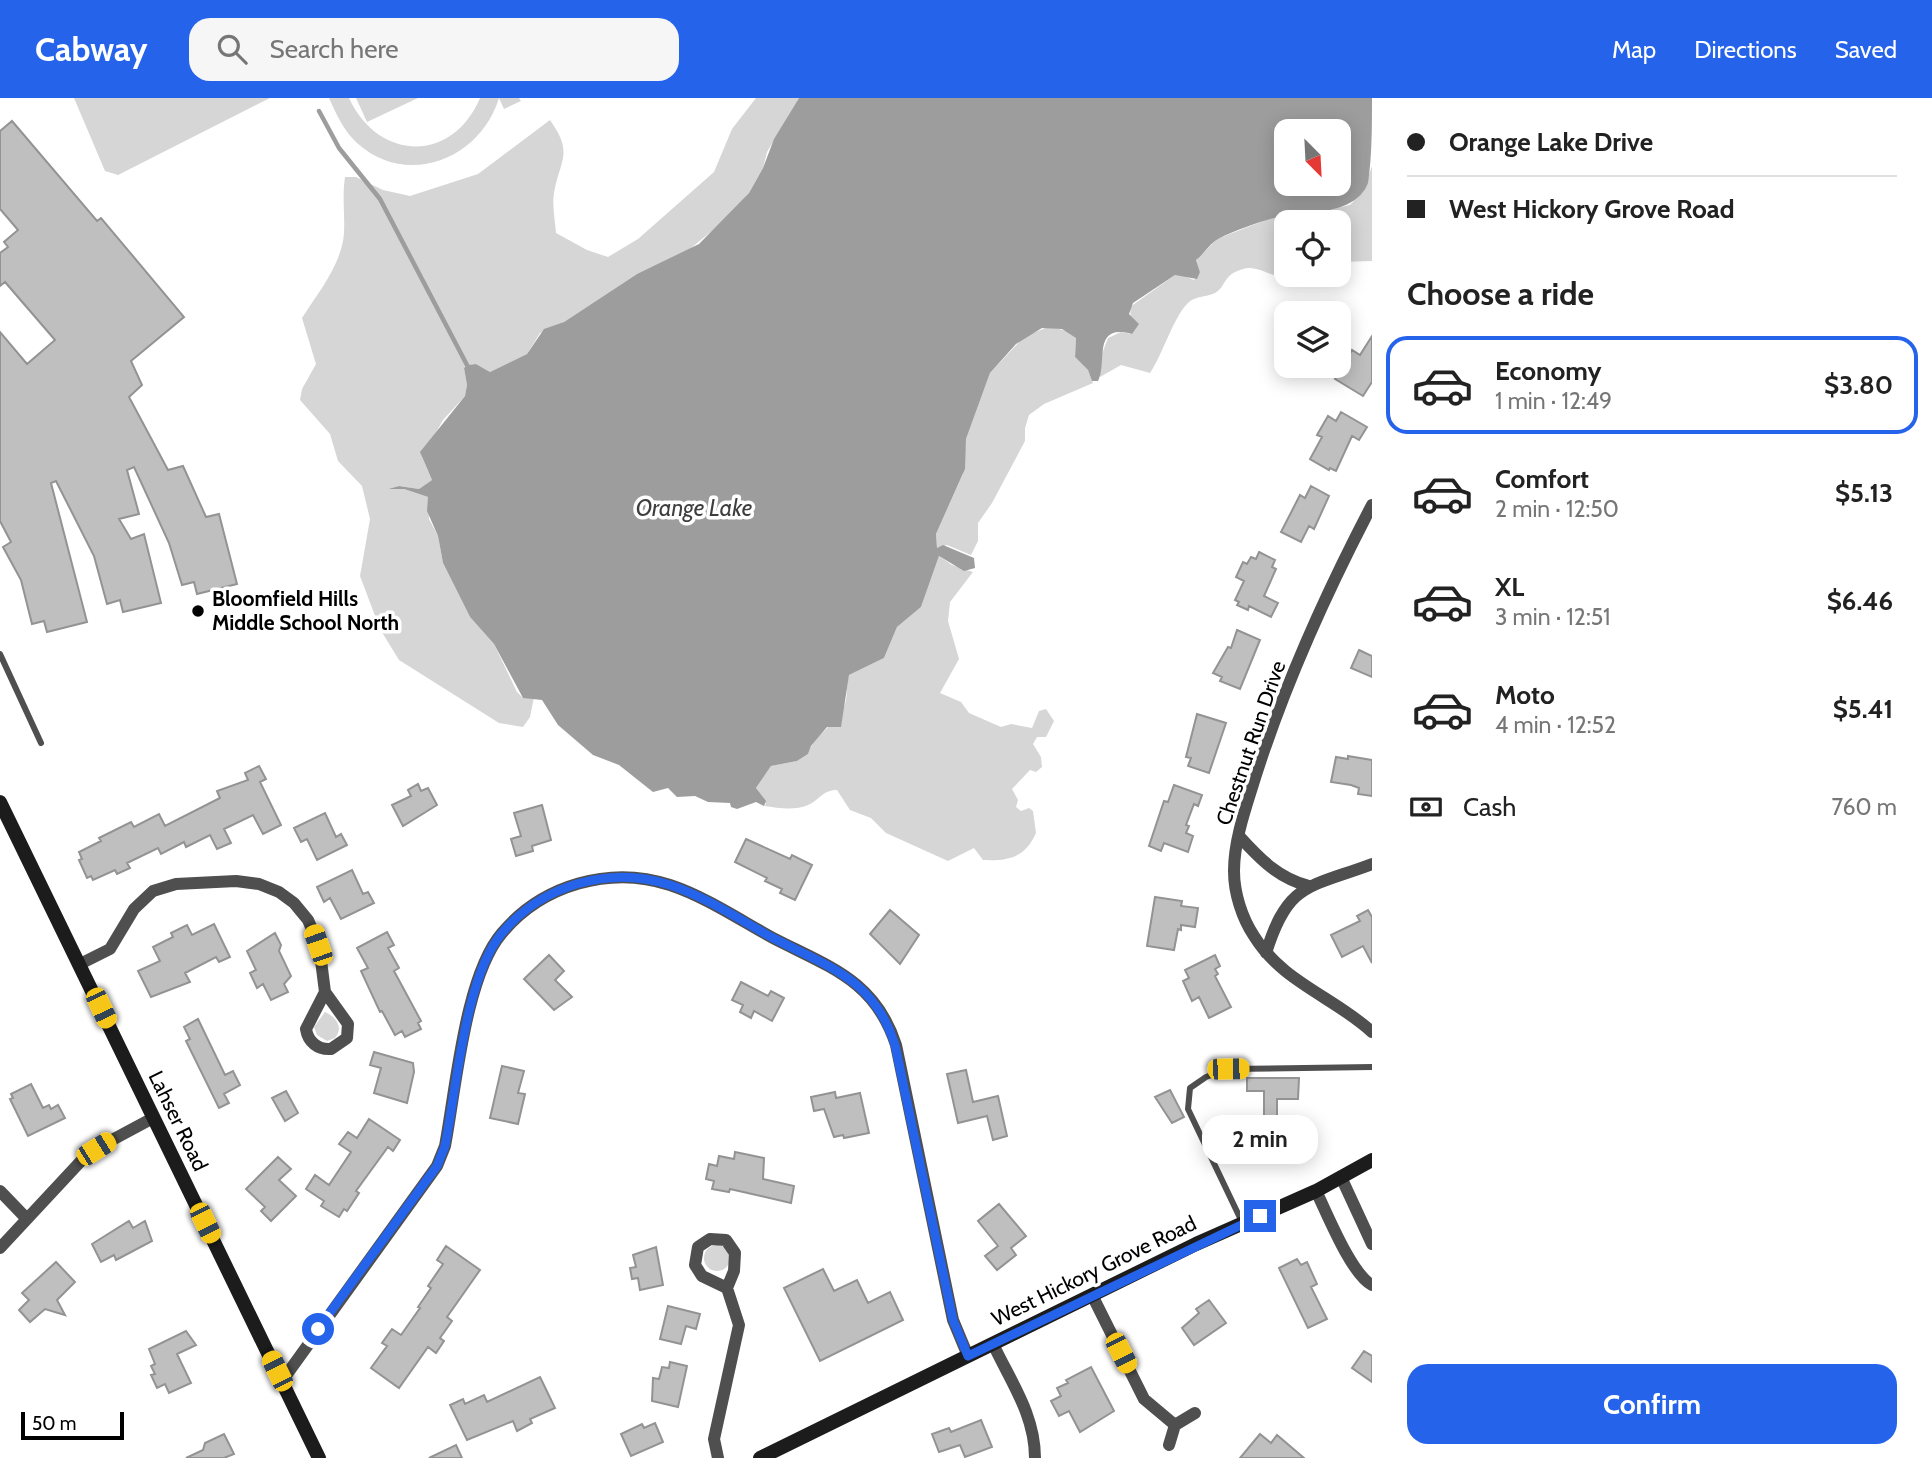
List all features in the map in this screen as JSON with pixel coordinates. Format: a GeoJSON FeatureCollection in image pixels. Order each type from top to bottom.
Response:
{"type":"FeatureCollection","features":[{"type":"Feature","properties":{"kind":"street","name":"Chestnut Run Drive"},"geometry":{"type":"LineString","coordinates":[[1372,505],[1340,567],[1289,682],[1259,765],[1239,836],[1234,874],[1248,926],[1266,953],[1299,984],[1337,1005],[1372,1032]]}},
{"type":"Feature","properties":{"kind":"street","name":"Lahser Road"},"geometry":{"type":"LineString","coordinates":[[0,802],[319,1458]]}},
{"type":"Feature","properties":{"kind":"street"},"geometry":{"type":"LineString","coordinates":[[1239,836],[1270,868],[1286,878],[1309,886]]}},
{"type":"Feature","properties":{"kind":"street"},"geometry":{"type":"LineString","coordinates":[[1266,953],[1278,917],[1290,900],[1309,886],[1372,864]]}},
{"type":"Feature","properties":{"kind":"street"},"geometry":{"type":"LineString","coordinates":[[282,1381],[437,1166],[445,1146],[473,990],[491,949],[510,924],[548,895],[602,878],[657,881],[686,892],[849,978],[877,1003],[891,1030],[901,1064],[953,1320],[968,1356]]}},
{"type":"Feature","properties":{"kind":"street"},"geometry":{"type":"LineString","coordinates":[[80,964],[110,949],[134,909],[153,891],[176,884],[250,882],[287,897],[308,920],[318,945],[325,992]]}},
{"type":"Feature","properties":{"kind":"street"},"geometry":{"type":"LineString","coordinates":[[0,1248],[81,1161],[153,1118]]}},
{"type":"Feature","properties":{"kind":"street","name":"West Hickory Grove Road"},"geometry":{"type":"LineString","coordinates":[[760,1458],[1092,1295],[1316,1191],[1372,1160]]}},
{"type":"Feature","properties":{"kind":"street"},"geometry":{"type":"LineString","coordinates":[[1341,1177],[1372,1244]]}},
{"type":"Feature","properties":{"kind":"street"},"geometry":{"type":"LineString","coordinates":[[0,1191],[27,1219]]}},
{"type":"Feature","properties":{"kind":"street"},"geometry":{"type":"LineString","coordinates":[[1316,1191],[1348,1255],[1372,1285]]}},
{"type":"Feature","properties":{"kind":"street"},"geometry":{"type":"LineString","coordinates":[[718,1458],[714,1439],[739,1325],[727,1288]]}},
{"type":"Feature","properties":{"kind":"street"},"geometry":{"type":"LineString","coordinates":[[1092,1295],[1144,1399],[1175,1425]]}},
{"type":"Feature","properties":{"kind":"street"},"geometry":{"type":"LineString","coordinates":[[993,1344],[1033,1427],[1035,1458]]}},
{"type":"Feature","properties":{"kind":"street"},"geometry":{"type":"LineString","coordinates":[[1170,1445],[1175,1425],[1195,1413]]}},
{"type":"Feature","properties":{"kind":"lane"},"geometry":{"type":"LineString","coordinates":[[0,654],[41,743]]}},
{"type":"Feature","properties":{"kind":"lane"},"geometry":{"type":"LineString","coordinates":[[1242,1224],[1188,1109],[1190,1088],[1206,1077],[1228,1069],[1372,1066]]}},
{"type":"Feature","properties":{"kind":"shaded area"},"geometry":{"type":"Polygon","coordinates":[[[74,98],[270,98],[118,175],[105,171],[74,98]]]}},
{"type":"Feature","properties":{"kind":"shaded area"},"geometry":{"type":"Polygon","coordinates":[[[329,98],[349,98],[362,119],[378,134],[396,143],[415,146],[434,144],[452,135],[468,120],[480,98],[499,98],[490,119],[460,151],[420,165],[398,164],[377,157],[357,143],[344,128],[329,98]]]}},
{"type":"Feature","properties":{"kind":"shaded area"},"geometry":{"type":"Polygon","coordinates":[[[356,98],[418,98],[367,122],[356,98]]]}},
{"type":"Feature","properties":{"kind":"shaded area"},"geometry":{"type":"Polygon","coordinates":[[[499,98],[519,98],[521,101],[504,109],[499,98]]]}},
{"type":"Feature","properties":{"kind":"shaded area"},"geometry":{"type":"Polygon","coordinates":[[[756,98],[799,98],[767,152],[763,168],[749,193],[724,221],[685,253],[637,274],[564,322],[540,333],[527,354],[490,372],[476,364],[467,365],[464,368],[467,385],[465,396],[443,420],[422,457],[432,480],[419,489],[399,486],[388,489],[404,489],[428,497],[429,519],[438,536],[443,563],[470,617],[494,644],[517,692],[523,698],[534,697],[530,717],[523,727],[499,723],[399,660],[380,629],[360,576],[370,519],[362,486],[338,461],[330,434],[300,400],[302,389],[316,364],[302,318],[339,256],[344,233],[345,177],[356,177],[383,190],[410,196],[478,174],[550,120],[562,141],[563,149],[553,198],[556,233],[587,250],[608,257],[638,239],[714,172],[732,129],[756,98]]]}},
{"type":"Feature","properties":{"kind":"shaded area"},"geometry":{"type":"Polygon","coordinates":[[[1372,166],[1372,261],[1351,262],[1351,210],[1330,210],[1350,205],[1363,192],[1372,166]]]}},
{"type":"Feature","properties":{"kind":"shaded area"},"geometry":{"type":"Polygon","coordinates":[[[1274,218],[1274,275],[1249,268],[1236,271],[1215,293],[1189,302],[1173,325],[1150,373],[1121,365],[1100,377],[1100,359],[1108,338],[1121,332],[1132,334],[1130,307],[1175,275],[1180,274],[1194,280],[1200,272],[1196,260],[1217,239],[1274,218]]]}},
{"type":"Feature","properties":{"kind":"shaded area"},"geometry":{"type":"Polygon","coordinates":[[[1050,326],[1072,333],[1076,338],[1075,357],[1088,370],[1093,383],[1044,404],[1029,415],[1025,441],[992,503],[978,523],[978,541],[971,555],[947,545],[937,548],[936,534],[963,474],[966,439],[990,373],[1024,337],[1050,326]]]}},
{"type":"Feature","properties":{"kind":"shaded area"},"geometry":{"type":"Polygon","coordinates":[[[939,556],[952,565],[973,572],[950,602],[948,621],[959,659],[940,693],[961,702],[969,713],[1001,727],[1011,724],[1032,728],[1039,711],[1046,709],[1054,721],[1046,737],[1037,737],[1033,744],[1041,757],[1042,767],[1036,772],[1030,770],[1012,789],[1018,800],[1016,807],[1021,811],[1029,808],[1033,811],[1036,833],[1021,853],[1000,860],[983,860],[974,848],[948,861],[886,833],[871,818],[850,810],[837,790],[824,793],[808,805],[786,808],[764,806],[766,804],[756,788],[771,766],[797,761],[808,754],[815,741],[842,711],[849,675],[884,658],[897,627],[921,607],[939,556]]]}},
{"type":"Feature","properties":{"kind":"shaded area"},"geometry":{"type":"Polygon","coordinates":[[[325,1012],[339,1026],[335,1038],[327,1041],[317,1035],[314,1027],[325,1012]]]}},
{"type":"Feature","properties":{"kind":"shaded area"},"geometry":{"type":"Polygon","coordinates":[[[717,1245],[726,1249],[730,1258],[726,1267],[717,1271],[708,1267],[704,1258],[708,1249],[717,1245]]]}},
{"type":"Feature","properties":{"kind":"water","name":"Orange Lake"},"geometry":{"type":"Polygon","coordinates":[[[799,98],[1372,98],[1368,183],[1352,202],[1330,210],[1274,210],[1274,218],[1219,238],[1196,260],[1200,272],[1197,279],[1175,275],[1133,303],[1129,314],[1139,324],[1132,334],[1119,332],[1106,339],[1098,381],[1092,381],[1088,370],[1075,357],[1076,338],[1062,329],[1042,328],[1016,344],[990,373],[966,439],[965,469],[936,534],[937,548],[943,545],[974,558],[975,568],[964,571],[939,556],[921,607],[897,627],[884,658],[849,675],[841,727],[827,727],[811,746],[808,754],[797,761],[771,766],[756,788],[766,801],[764,806],[756,802],[737,809],[731,807],[730,803],[708,802],[695,796],[677,797],[668,788],[653,792],[619,765],[593,755],[558,725],[542,700],[523,698],[494,644],[470,617],[443,563],[438,536],[427,511],[428,497],[404,489],[388,489],[399,486],[419,489],[432,480],[420,452],[465,396],[467,385],[464,368],[467,365],[476,364],[490,372],[527,354],[544,329],[564,322],[637,274],[699,244],[749,193],[763,168],[774,139],[799,98]]]}},
{"type":"Feature","properties":{"kind":"building"},"geometry":{"type":"Polygon","coordinates":[[[12,121],[97,221],[101,218],[184,317],[131,361],[142,385],[129,397],[168,470],[183,466],[206,517],[219,514],[237,584],[197,594],[194,582],[182,585],[169,543],[134,467],[127,470],[139,514],[119,519],[131,539],[144,534],[161,603],[123,612],[120,600],[107,604],[94,556],[56,481],[51,483],[87,622],[47,632],[44,621],[32,624],[21,580],[3,547],[11,542],[0,521],[0,332],[27,364],[55,340],[5,282],[0,286],[0,253],[8,247],[4,242],[18,230],[0,209],[0,131],[12,121]]]}},
{"type":"Feature","properties":{"kind":"building"},"geometry":{"type":"Polygon","coordinates":[[[1372,336],[1372,382],[1363,396],[1335,379],[1351,378],[1351,352],[1360,355],[1372,336]]]}},
{"type":"Feature","properties":{"kind":"building"},"geometry":{"type":"Polygon","coordinates":[[[1341,412],[1367,427],[1359,440],[1352,436],[1336,471],[1330,468],[1329,470],[1310,459],[1322,437],[1317,435],[1328,416],[1336,421],[1341,412]]]}},
{"type":"Feature","properties":{"kind":"building"},"geometry":{"type":"Polygon","coordinates":[[[1311,486],[1329,496],[1314,529],[1309,526],[1301,542],[1281,532],[1300,495],[1305,498],[1311,486]]]}},
{"type":"Feature","properties":{"kind":"building"},"geometry":{"type":"Polygon","coordinates":[[[1259,552],[1275,560],[1272,567],[1276,569],[1264,596],[1278,603],[1271,617],[1249,606],[1248,610],[1237,605],[1239,602],[1235,600],[1244,581],[1236,577],[1243,562],[1247,564],[1251,557],[1256,559],[1259,552]]]}},
{"type":"Feature","properties":{"kind":"building"},"geometry":{"type":"Polygon","coordinates":[[[1237,630],[1260,640],[1240,689],[1220,681],[1222,677],[1213,673],[1228,647],[1231,648],[1237,630]]]}},
{"type":"Feature","properties":{"kind":"building"},"geometry":{"type":"Polygon","coordinates":[[[1359,650],[1372,656],[1372,677],[1351,668],[1359,650]]]}},
{"type":"Feature","properties":{"kind":"building"},"geometry":{"type":"Polygon","coordinates":[[[1197,714],[1226,723],[1209,773],[1188,766],[1191,758],[1186,757],[1197,714]]]}},
{"type":"Feature","properties":{"kind":"building"},"geometry":{"type":"Polygon","coordinates":[[[1348,756],[1372,760],[1372,796],[1358,794],[1359,788],[1351,785],[1331,782],[1336,757],[1348,759],[1348,756]]]}},
{"type":"Feature","properties":{"kind":"building"},"geometry":{"type":"Polygon","coordinates":[[[259,766],[266,779],[260,782],[281,825],[263,834],[253,815],[224,829],[231,843],[217,849],[210,835],[186,847],[184,842],[161,854],[158,848],[127,863],[130,868],[117,874],[115,870],[93,880],[91,876],[87,878],[79,860],[82,859],[79,852],[101,841],[99,838],[131,822],[134,827],[159,814],[165,826],[220,798],[217,791],[248,780],[245,773],[259,766]]]}},
{"type":"Feature","properties":{"kind":"building"},"geometry":{"type":"Polygon","coordinates":[[[418,784],[421,791],[428,788],[437,805],[403,826],[392,805],[411,796],[408,790],[418,784]]]}},
{"type":"Feature","properties":{"kind":"building"},"geometry":{"type":"Polygon","coordinates":[[[1174,785],[1202,795],[1198,806],[1194,804],[1186,825],[1189,826],[1186,833],[1193,836],[1188,852],[1164,843],[1161,851],[1149,846],[1164,801],[1168,802],[1174,785]]]}},
{"type":"Feature","properties":{"kind":"building"},"geometry":{"type":"Polygon","coordinates":[[[542,805],[551,840],[532,846],[533,851],[516,856],[511,839],[521,836],[514,813],[542,805]]]}},
{"type":"Feature","properties":{"kind":"building"},"geometry":{"type":"Polygon","coordinates":[[[325,813],[336,837],[341,834],[347,845],[317,860],[307,839],[301,842],[294,828],[325,813]]]}},
{"type":"Feature","properties":{"kind":"building"},"geometry":{"type":"Polygon","coordinates":[[[746,839],[790,859],[792,855],[812,865],[795,900],[780,893],[782,889],[765,881],[767,878],[735,862],[746,839]]]}},
{"type":"Feature","properties":{"kind":"building"},"geometry":{"type":"Polygon","coordinates":[[[352,870],[363,894],[368,892],[374,903],[341,919],[330,898],[324,902],[317,887],[352,870]]]}},
{"type":"Feature","properties":{"kind":"building"},"geometry":{"type":"Polygon","coordinates":[[[1155,897],[1182,901],[1181,906],[1198,908],[1195,927],[1181,925],[1181,930],[1178,929],[1174,950],[1147,946],[1155,897]]]}},
{"type":"Feature","properties":{"kind":"building"},"geometry":{"type":"Polygon","coordinates":[[[890,910],[919,935],[900,964],[870,934],[890,910]]]}},
{"type":"Feature","properties":{"kind":"building"},"geometry":{"type":"Polygon","coordinates":[[[1368,910],[1372,917],[1372,963],[1363,946],[1342,957],[1331,935],[1360,921],[1357,916],[1368,910]]]}},
{"type":"Feature","properties":{"kind":"building"},"geometry":{"type":"Polygon","coordinates":[[[214,924],[230,957],[219,962],[216,957],[185,973],[190,982],[151,997],[138,971],[160,961],[153,947],[173,937],[171,933],[187,925],[192,935],[214,924]]]}},
{"type":"Feature","properties":{"kind":"building"},"geometry":{"type":"Polygon","coordinates":[[[387,932],[394,945],[388,948],[399,968],[394,971],[421,1021],[418,1023],[421,1029],[405,1037],[402,1031],[395,1035],[382,1011],[380,1012],[361,971],[368,968],[357,948],[387,932]]]}},
{"type":"Feature","properties":{"kind":"building"},"geometry":{"type":"Polygon","coordinates":[[[275,933],[281,945],[279,951],[291,976],[284,984],[288,992],[271,1000],[263,984],[257,988],[250,973],[256,970],[247,951],[275,933]]]}},
{"type":"Feature","properties":{"kind":"building"},"geometry":{"type":"Polygon","coordinates":[[[549,955],[564,971],[555,980],[572,997],[554,1010],[524,979],[549,955]]]}},
{"type":"Feature","properties":{"kind":"building"},"geometry":{"type":"Polygon","coordinates":[[[1215,955],[1220,966],[1215,969],[1218,974],[1215,976],[1231,1007],[1209,1018],[1199,997],[1192,1001],[1183,981],[1189,978],[1185,970],[1215,955]]]}},
{"type":"Feature","properties":{"kind":"building"},"geometry":{"type":"Polygon","coordinates":[[[741,982],[768,996],[771,991],[784,998],[772,1021],[754,1011],[751,1018],[740,1012],[743,1005],[732,1000],[741,982]]]}},
{"type":"Feature","properties":{"kind":"building"},"geometry":{"type":"Polygon","coordinates":[[[198,1019],[225,1075],[233,1071],[240,1085],[224,1094],[229,1103],[219,1108],[186,1041],[190,1039],[184,1027],[198,1019]]]}},
{"type":"Feature","properties":{"kind":"building"},"geometry":{"type":"Polygon","coordinates":[[[374,1052],[413,1063],[414,1072],[407,1103],[374,1093],[381,1068],[370,1065],[374,1052]]]}},
{"type":"Feature","properties":{"kind":"building"},"geometry":{"type":"Polygon","coordinates":[[[502,1066],[524,1071],[518,1093],[525,1094],[518,1124],[490,1118],[502,1066]]]}},
{"type":"Feature","properties":{"kind":"building"},"geometry":{"type":"Polygon","coordinates":[[[966,1070],[973,1102],[998,1096],[1007,1136],[993,1140],[987,1116],[958,1123],[947,1074],[966,1070]]]}},
{"type":"Feature","properties":{"kind":"building"},"geometry":{"type":"Polygon","coordinates":[[[1247,1078],[1299,1078],[1298,1099],[1277,1099],[1277,1121],[1269,1121],[1269,1141],[1247,1141],[1247,1120],[1264,1120],[1264,1091],[1247,1091],[1247,1078]]]}},
{"type":"Feature","properties":{"kind":"building"},"geometry":{"type":"Polygon","coordinates":[[[31,1084],[43,1108],[49,1105],[51,1109],[58,1105],[65,1118],[28,1136],[10,1099],[13,1098],[11,1094],[31,1084]]]}},
{"type":"Feature","properties":{"kind":"building"},"geometry":{"type":"Polygon","coordinates":[[[1170,1090],[1184,1117],[1172,1123],[1155,1097],[1170,1090]]]}},
{"type":"Feature","properties":{"kind":"building"},"geometry":{"type":"Polygon","coordinates":[[[286,1091],[298,1113],[285,1121],[272,1098],[286,1091]]]}},
{"type":"Feature","properties":{"kind":"building"},"geometry":{"type":"Polygon","coordinates":[[[835,1092],[836,1098],[860,1093],[869,1133],[844,1138],[843,1135],[834,1137],[824,1109],[814,1111],[811,1097],[835,1092]]]}},
{"type":"Feature","properties":{"kind":"building"},"geometry":{"type":"Polygon","coordinates":[[[369,1119],[400,1140],[393,1151],[388,1147],[356,1191],[359,1193],[347,1211],[344,1209],[339,1217],[321,1206],[324,1201],[306,1189],[315,1175],[329,1185],[351,1152],[339,1144],[348,1132],[357,1138],[369,1119]]]}},
{"type":"Feature","properties":{"kind":"building"},"geometry":{"type":"Polygon","coordinates":[[[735,1152],[764,1158],[763,1179],[794,1186],[791,1203],[730,1189],[729,1192],[712,1189],[714,1181],[706,1179],[709,1164],[717,1166],[719,1156],[734,1159],[735,1152]]]}},
{"type":"Feature","properties":{"kind":"building"},"geometry":{"type":"Polygon","coordinates":[[[278,1157],[291,1169],[279,1180],[296,1196],[271,1221],[261,1211],[265,1207],[246,1189],[278,1157]]]}},
{"type":"Feature","properties":{"kind":"building"},"geometry":{"type":"Polygon","coordinates":[[[999,1204],[1026,1236],[1011,1248],[1016,1255],[997,1270],[985,1256],[998,1246],[978,1221],[999,1204]]]}},
{"type":"Feature","properties":{"kind":"building"},"geometry":{"type":"Polygon","coordinates":[[[129,1221],[133,1228],[145,1221],[152,1241],[116,1260],[114,1255],[101,1262],[92,1244],[129,1221]]]}},
{"type":"Feature","properties":{"kind":"building"},"geometry":{"type":"Polygon","coordinates":[[[446,1246],[480,1270],[447,1317],[452,1321],[440,1338],[444,1341],[436,1353],[428,1347],[399,1388],[371,1368],[387,1346],[382,1343],[392,1329],[401,1335],[420,1308],[418,1307],[431,1288],[428,1286],[443,1264],[437,1260],[446,1246]]]}},
{"type":"Feature","properties":{"kind":"building"},"geometry":{"type":"Polygon","coordinates":[[[656,1247],[663,1285],[640,1290],[638,1278],[632,1279],[630,1268],[636,1267],[633,1255],[656,1247]]]}},
{"type":"Feature","properties":{"kind":"building"},"geometry":{"type":"Polygon","coordinates":[[[1297,1259],[1301,1265],[1307,1262],[1317,1284],[1311,1287],[1327,1319],[1308,1328],[1279,1268],[1297,1259]]]}},
{"type":"Feature","properties":{"kind":"building"},"geometry":{"type":"Polygon","coordinates":[[[56,1262],[75,1282],[57,1300],[65,1315],[45,1309],[30,1322],[19,1310],[29,1300],[22,1293],[56,1262]]]}},
{"type":"Feature","properties":{"kind":"building"},"geometry":{"type":"Polygon","coordinates":[[[823,1269],[834,1291],[857,1280],[868,1303],[890,1292],[903,1320],[820,1361],[784,1288],[823,1269]]]}},
{"type":"Feature","properties":{"kind":"building"},"geometry":{"type":"Polygon","coordinates":[[[1209,1300],[1226,1323],[1194,1345],[1182,1328],[1199,1313],[1196,1309],[1209,1300]]]}},
{"type":"Feature","properties":{"kind":"building"},"geometry":{"type":"Polygon","coordinates":[[[668,1306],[700,1314],[696,1329],[686,1326],[681,1344],[660,1339],[668,1306]]]}},
{"type":"Feature","properties":{"kind":"building"},"geometry":{"type":"Polygon","coordinates":[[[186,1331],[196,1345],[177,1354],[191,1383],[169,1393],[165,1384],[157,1388],[151,1375],[155,1374],[151,1366],[155,1364],[149,1349],[186,1331]]]}},
{"type":"Feature","properties":{"kind":"building"},"geometry":{"type":"Polygon","coordinates":[[[1364,1351],[1372,1356],[1372,1382],[1352,1368],[1364,1351]]]}},
{"type":"Feature","properties":{"kind":"building"},"geometry":{"type":"Polygon","coordinates":[[[670,1362],[687,1366],[678,1407],[652,1401],[653,1378],[659,1379],[662,1367],[669,1368],[670,1362]]]}},
{"type":"Feature","properties":{"kind":"building"},"geometry":{"type":"Polygon","coordinates":[[[1091,1367],[1114,1411],[1080,1432],[1069,1411],[1059,1416],[1051,1401],[1061,1396],[1057,1388],[1068,1383],[1066,1380],[1091,1367]]]}},
{"type":"Feature","properties":{"kind":"building"},"geometry":{"type":"Polygon","coordinates":[[[540,1377],[555,1408],[530,1419],[532,1423],[517,1431],[513,1421],[467,1440],[450,1405],[463,1399],[465,1404],[484,1395],[487,1402],[540,1377]]]}},
{"type":"Feature","properties":{"kind":"building"},"geometry":{"type":"Polygon","coordinates":[[[981,1420],[992,1447],[965,1457],[960,1445],[939,1452],[932,1434],[949,1428],[951,1432],[981,1420]]]}},
{"type":"Feature","properties":{"kind":"building"},"geometry":{"type":"Polygon","coordinates":[[[655,1423],[663,1442],[631,1456],[621,1434],[642,1424],[644,1428],[655,1423]]]}},
{"type":"Feature","properties":{"kind":"building"},"geometry":{"type":"Polygon","coordinates":[[[224,1434],[234,1454],[224,1458],[186,1458],[203,1450],[205,1443],[224,1434]]]}},
{"type":"Feature","properties":{"kind":"building"},"geometry":{"type":"Polygon","coordinates":[[[1260,1434],[1271,1443],[1277,1435],[1304,1458],[1240,1458],[1260,1434]]]}},
{"type":"Feature","properties":{"kind":"building"},"geometry":{"type":"Polygon","coordinates":[[[456,1445],[462,1458],[429,1458],[456,1445]]]}},
{"type":"Feature","properties":{"kind":"waterway"},"geometry":{"type":"LineString","coordinates":[[319,111],[339,148],[380,199],[467,365]]}},
{"type":"Feature","properties":{"kind":"place","name":"Bloomfield Hills Middle School North"},"geometry":{"type":"Point","coordinates":[198,611]}},
{"type":"Feature","properties":{"kind":"route"},"geometry":{"type":"LineString","coordinates":[[318,1329],[437,1166],[445,1146],[473,990],[500,934],[548,895],[565,887],[602,878],[631,877],[671,885],[849,978],[877,1003],[891,1030],[903,1074],[953,1320],[968,1356],[1196,1244],[1260,1216]]}}]}
